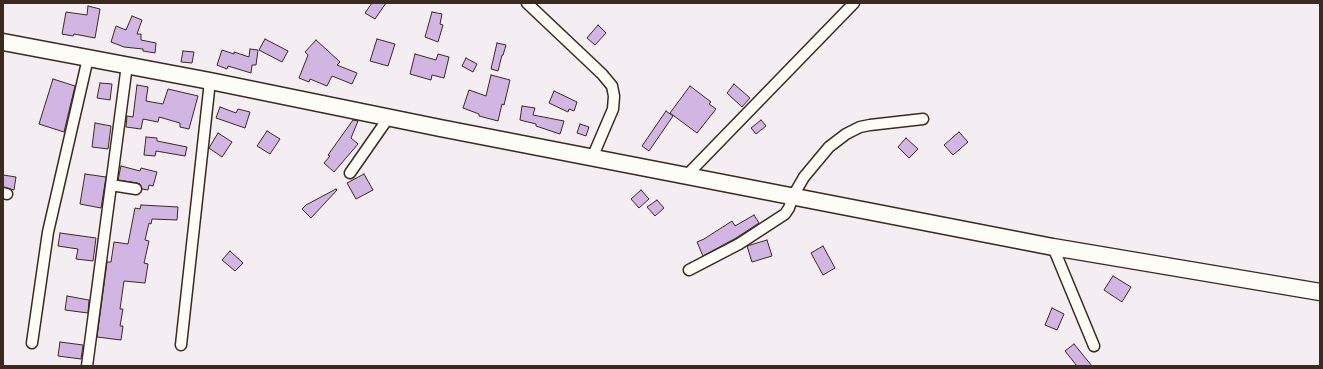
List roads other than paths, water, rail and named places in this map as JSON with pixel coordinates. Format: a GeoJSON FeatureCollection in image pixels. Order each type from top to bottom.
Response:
{"type":"FeatureCollection","features":[{"type":"Feature","properties":{"kind":"highway"},"geometry":{"type":"LineString","coordinates":[[3,42],[210,81],[592,158],[1053,247],[1320,292]]}},
{"type":"Feature","properties":{"kind":"street"},"geometry":{"type":"LineString","coordinates":[[527,3],[602,74],[612,86],[614,96],[613,109],[592,158]]}},
{"type":"Feature","properties":{"kind":"street"},"geometry":{"type":"LineString","coordinates":[[686,176],[854,3]]}},
{"type":"Feature","properties":{"kind":"street"},"geometry":{"type":"LineString","coordinates":[[32,343],[48,232],[88,58]]}},
{"type":"Feature","properties":{"kind":"street"},"geometry":{"type":"LineString","coordinates":[[87,366],[127,65]]}},
{"type":"Feature","properties":{"kind":"street"},"geometry":{"type":"LineString","coordinates":[[181,345],[210,81]]}},
{"type":"Feature","properties":{"kind":"street"},"geometry":{"type":"LineString","coordinates":[[350,173],[389,117]]}},
{"type":"Feature","properties":{"kind":"street"},"geometry":{"type":"LineString","coordinates":[[689,270],[739,244],[785,214],[804,177],[829,148],[846,134],[860,127],[870,125],[923,119]]}},
{"type":"Feature","properties":{"kind":"street"},"geometry":{"type":"LineString","coordinates":[[111,185],[136,189]]}},
{"type":"Feature","properties":{"kind":"street"},"geometry":{"type":"LineString","coordinates":[[1053,247],[1094,346]]}}]}
